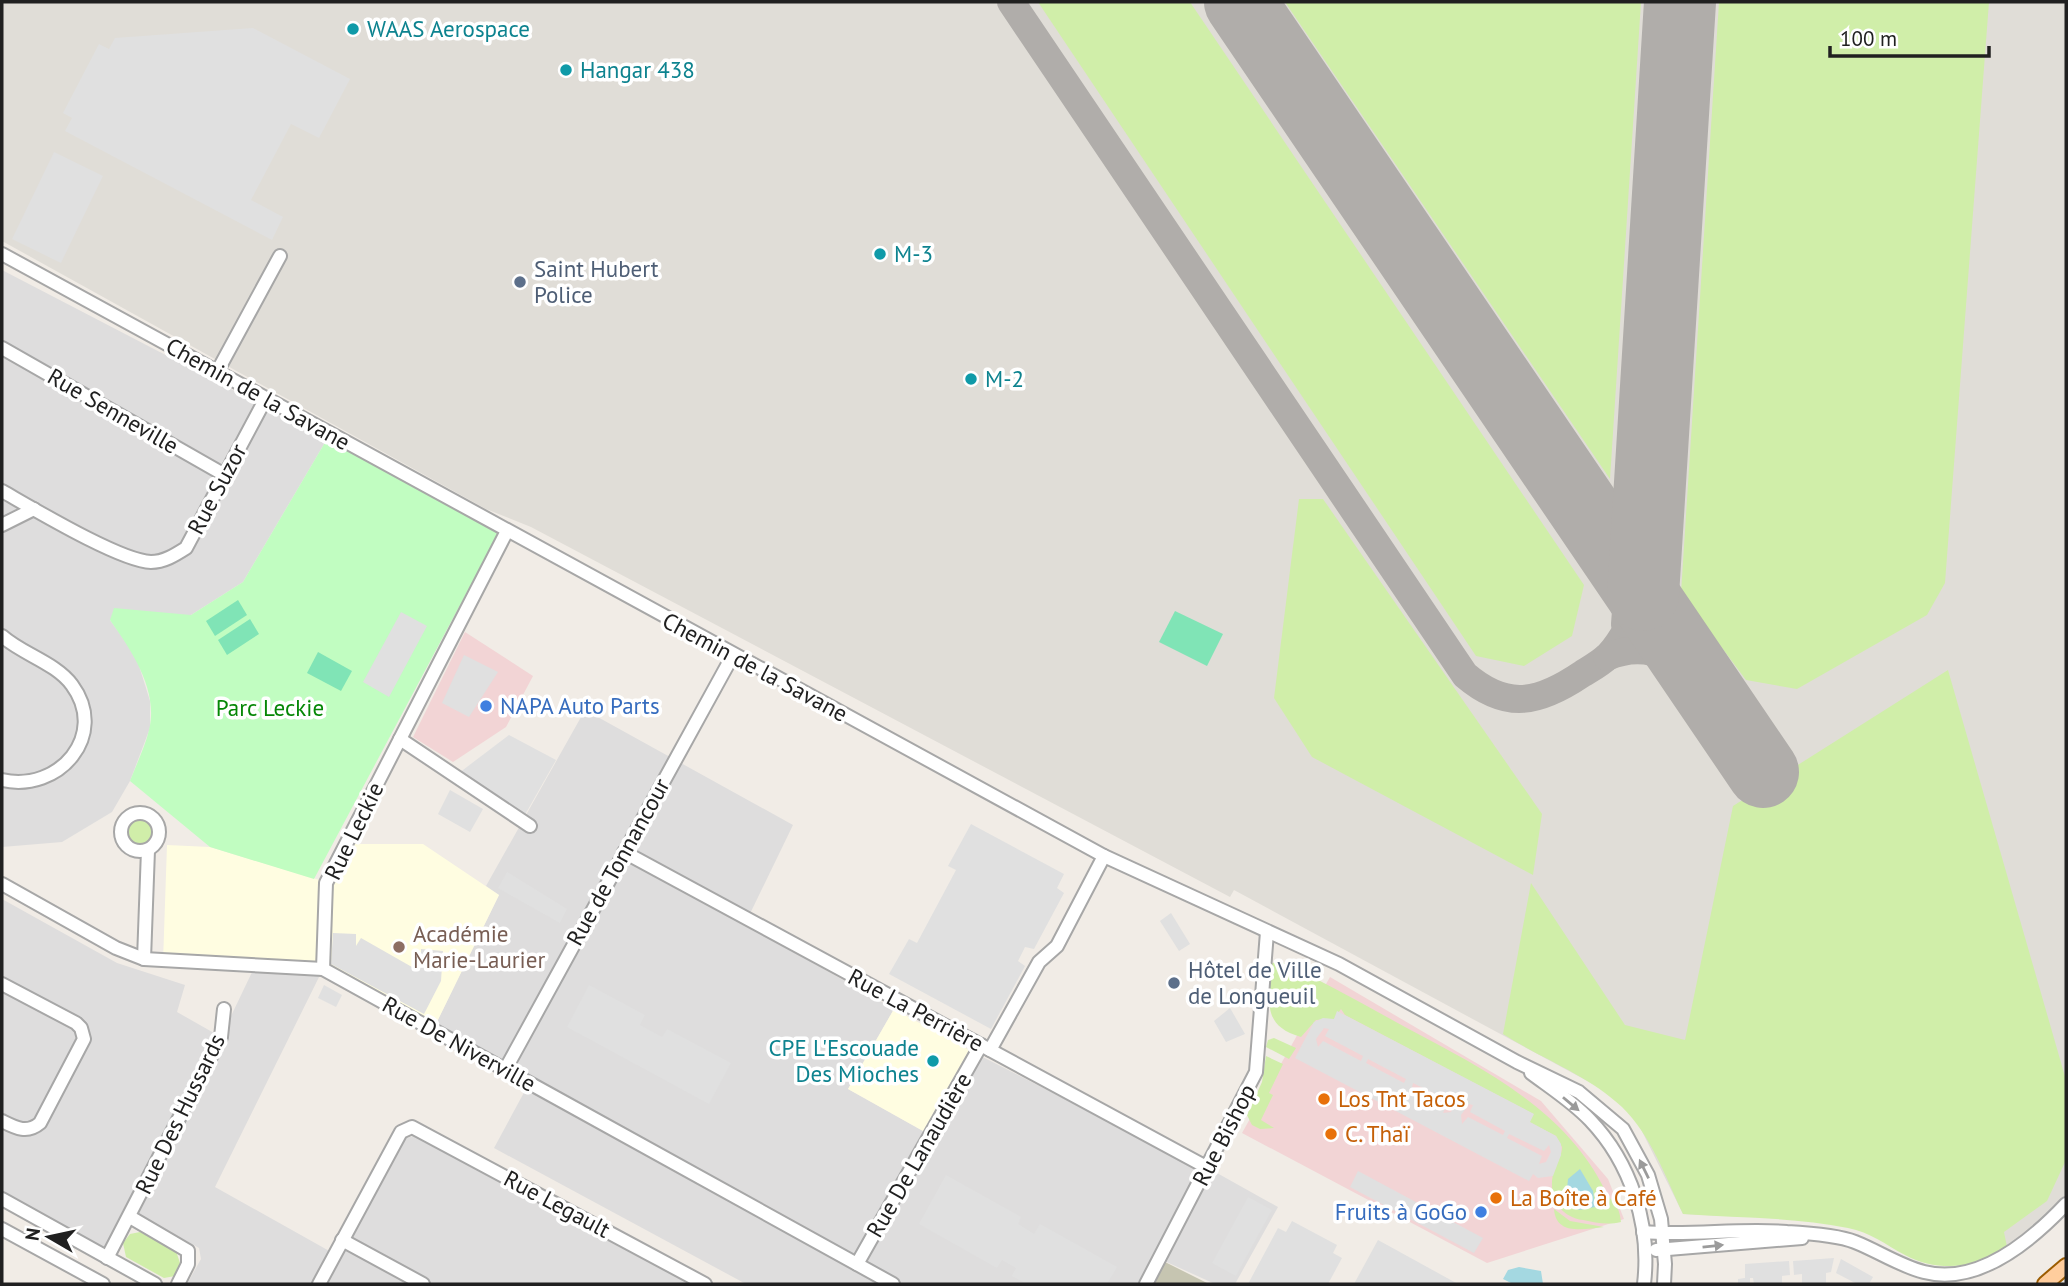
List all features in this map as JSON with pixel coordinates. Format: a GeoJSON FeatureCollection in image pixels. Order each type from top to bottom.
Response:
{"type":"FeatureCollection","features":[{"type":"Feature","properties":{"kind":"main road"},"geometry":{"type":"LineString","coordinates":[[2045,1284],[2066,1266]]}},
{"type":"Feature","properties":{"kind":"street","name":"Chemin de la Savane"},"geometry":{"type":"LineString","coordinates":[[2,254],[1104,856],[1339,964],[1517,1062],[1579,1092],[1623,1129],[1657,1199],[1663,1234],[1664,1284]]}},
{"type":"Feature","properties":{"kind":"street"},"geometry":{"type":"LineString","coordinates":[[217,372],[280,256]]}},
{"type":"Feature","properties":{"kind":"street","name":"Rue Senneville"},"geometry":{"type":"LineString","coordinates":[[2,348],[223,474]]}},
{"type":"Feature","properties":{"kind":"street","name":"Rue Suzor"},"geometry":{"type":"LineString","coordinates":[[2,491],[126,556],[151,562],[170,558],[186,548],[265,398]]}},
{"type":"Feature","properties":{"kind":"street"},"geometry":{"type":"LineString","coordinates":[[2,525],[34,509]]}},
{"type":"Feature","properties":{"kind":"street","name":"Rue Leckie"},"geometry":{"type":"LineString","coordinates":[[323,969],[326,883],[507,531]]}},
{"type":"Feature","properties":{"kind":"street"},"geometry":{"type":"LineString","coordinates":[[2,636],[72,683],[83,711],[84,726],[69,761],[51,777],[35,782],[2,780]]}},
{"type":"Feature","properties":{"kind":"street","name":"Rue de Tonnancour"},"geometry":{"type":"LineString","coordinates":[[505,1070],[733,655]]}},
{"type":"Feature","properties":{"kind":"street"},"geometry":{"type":"LineString","coordinates":[[400,739],[530,825]]}},
{"type":"Feature","properties":{"kind":"street"},"geometry":{"type":"LineString","coordinates":[[144,959],[148,850]]}},
{"type":"Feature","properties":{"kind":"street","name":"Rue La Perrière"},"geometry":{"type":"LineString","coordinates":[[624,852],[1208,1167]]}},
{"type":"Feature","properties":{"kind":"street","name":"Rue De Lanaudière"},"geometry":{"type":"LineString","coordinates":[[857,1264],[1040,962],[1057,946],[1104,856]]}},
{"type":"Feature","properties":{"kind":"street","name":"Rue De Niverville"},"geometry":{"type":"LineString","coordinates":[[2,884],[116,948],[144,959],[323,969],[892,1284]]}},
{"type":"Feature","properties":{"kind":"street","name":"Rue Bishop"},"geometry":{"type":"LineString","coordinates":[[1146,1284],[1256,1072],[1267,932]]}},
{"type":"Feature","properties":{"kind":"street"},"geometry":{"type":"LineString","coordinates":[[2,984],[76,1023],[81,1028],[84,1039],[40,1123],[25,1130],[2,1121]]}},
{"type":"Feature","properties":{"kind":"street","name":"Rue Des Hussards"},"geometry":{"type":"LineString","coordinates":[[107,1258],[221,1037],[224,1009]]}},
{"type":"Feature","properties":{"kind":"street","name":"Chemin de la Savane"},"geometry":{"type":"LineString","coordinates":[[1517,1062],[1591,1121],[1630,1180],[1643,1232],[1644,1284]]}},
{"type":"Feature","properties":{"kind":"street","name":"Rue Legault"},"geometry":{"type":"LineString","coordinates":[[342,1240],[401,1132],[408,1128],[417,1129],[705,1284]]}},
{"type":"Feature","properties":{"kind":"street"},"geometry":{"type":"LineString","coordinates":[[2,1199],[155,1284]]}},
{"type":"Feature","properties":{"kind":"street"},"geometry":{"type":"LineString","coordinates":[[1643,1232],[1788,1232],[1853,1241],[1926,1273],[1962,1273],[1978,1269],[2016,1249],[2043,1228],[2066,1204]]}},
{"type":"Feature","properties":{"kind":"street","name":"Rue Des Hussards"},"geometry":{"type":"LineString","coordinates":[[130,1217],[188,1251],[188,1264],[178,1284]]}},
{"type":"Feature","properties":{"kind":"street"},"geometry":{"type":"LineString","coordinates":[[2,1229],[103,1284]]}},
{"type":"Feature","properties":{"kind":"street"},"geometry":{"type":"LineString","coordinates":[[1645,1250],[1812,1236]]}},
{"type":"Feature","properties":{"kind":"street"},"geometry":{"type":"LineString","coordinates":[[319,1284],[342,1240],[423,1284]]}},
{"type":"Feature","properties":{"kind":"shaded area"},"geometry":{"type":"Polygon","coordinates":[[[2,2],[2066,2],[2066,1202],[2007,1250],[1843,1221],[1683,1214],[1628,1103],[1234,890],[1230,897],[531,527],[486,509],[2,241],[2,2]]]}},
{"type":"Feature","properties":{"kind":"shaded area"},"geometry":{"type":"Polygon","coordinates":[[[253,28],[350,79],[319,138],[291,124],[251,200],[283,217],[272,240],[65,131],[72,118],[63,113],[99,44],[109,49],[115,38],[253,28]]]}},
{"type":"Feature","properties":{"kind":"shaded area"},"geometry":{"type":"Polygon","coordinates":[[[54,152],[103,176],[61,263],[12,239],[54,152]]]}},
{"type":"Feature","properties":{"kind":"shaded area"},"geometry":{"type":"Polygon","coordinates":[[[2,270],[327,439],[243,582],[191,615],[110,620],[136,656],[150,701],[150,728],[130,781],[112,812],[62,842],[2,847],[2,270]]]}},
{"type":"Feature","properties":{"kind":"shaded area"},"geometry":{"type":"Polygon","coordinates":[[[401,612],[427,626],[389,697],[363,682],[401,612]]]}},
{"type":"Feature","properties":{"kind":"shaded area"},"geometry":{"type":"Polygon","coordinates":[[[465,632],[533,676],[506,727],[453,762],[413,737],[465,632]]]}},
{"type":"Feature","properties":{"kind":"shaded area"},"geometry":{"type":"Polygon","coordinates":[[[464,655],[498,672],[469,717],[442,703],[464,655]]]}},
{"type":"Feature","properties":{"kind":"shaded area"},"geometry":{"type":"Polygon","coordinates":[[[585,710],[793,825],[745,924],[894,1009],[848,1089],[923,1131],[969,1050],[1205,1171],[1208,1168],[1278,1207],[1235,1284],[1215,1284],[1160,1259],[1146,1284],[746,1284],[494,1148],[527,1087],[433,1030],[499,895],[486,886],[585,710]]]}},
{"type":"Feature","properties":{"kind":"shaded area"},"geometry":{"type":"Polygon","coordinates":[[[509,735],[556,760],[522,820],[455,776],[509,735]]]}},
{"type":"Feature","properties":{"kind":"shaded area"},"geometry":{"type":"Polygon","coordinates":[[[450,790],[483,809],[470,832],[438,814],[450,790]]]}},
{"type":"Feature","properties":{"kind":"shaded area"},"geometry":{"type":"Polygon","coordinates":[[[971,824],[1064,874],[1057,888],[1064,893],[1034,949],[1025,947],[1018,961],[1025,966],[991,1029],[889,974],[909,939],[917,943],[956,870],[948,866],[971,824]]]}},
{"type":"Feature","properties":{"kind":"shaded area"},"geometry":{"type":"Polygon","coordinates":[[[346,844],[423,844],[499,895],[433,1030],[323,969],[163,962],[167,845],[210,847],[326,882],[346,844]]]}},
{"type":"Feature","properties":{"kind":"shaded area"},"geometry":{"type":"Polygon","coordinates":[[[507,872],[567,909],[560,923],[498,888],[507,872]]]}},
{"type":"Feature","properties":{"kind":"shaded area"},"geometry":{"type":"Polygon","coordinates":[[[2,899],[117,963],[185,985],[177,1012],[221,1037],[254,968],[323,969],[215,1187],[340,1257],[404,1139],[416,1135],[702,1284],[187,1284],[201,1259],[199,1248],[133,1211],[109,1258],[2,1196],[2,899]]]}},
{"type":"Feature","properties":{"kind":"shaded area"},"geometry":{"type":"Polygon","coordinates":[[[1171,913],[1190,944],[1179,951],[1160,921],[1171,913]]]}},
{"type":"Feature","properties":{"kind":"shaded area"},"geometry":{"type":"Polygon","coordinates":[[[333,933],[356,934],[356,946],[361,938],[419,971],[420,965],[413,965],[414,954],[421,954],[421,949],[443,951],[441,981],[424,1014],[331,964],[333,933]]]}},
{"type":"Feature","properties":{"kind":"shaded area"},"geometry":{"type":"Polygon","coordinates":[[[1330,977],[1541,1101],[1608,1179],[1624,1219],[1487,1263],[1242,1133],[1330,977]]]}},
{"type":"Feature","properties":{"kind":"shaded area"},"geometry":{"type":"Polygon","coordinates":[[[324,985],[342,995],[336,1007],[318,998],[324,985]]]}},
{"type":"Feature","properties":{"kind":"shaded area"},"geometry":{"type":"Polygon","coordinates":[[[589,985],[645,1015],[640,1025],[662,1037],[667,1029],[731,1063],[709,1104],[567,1027],[589,985]]]}},
{"type":"Feature","properties":{"kind":"shaded area"},"geometry":{"type":"Polygon","coordinates":[[[1230,1008],[1245,1034],[1226,1042],[1214,1021],[1230,1008]]]}},
{"type":"Feature","properties":{"kind":"shaded area"},"geometry":{"type":"Polygon","coordinates":[[[894,1009],[969,1050],[923,1131],[848,1089],[894,1009]]]}},
{"type":"Feature","properties":{"kind":"shaded area"},"geometry":{"type":"Polygon","coordinates":[[[1337,1011],[1534,1114],[1530,1122],[1556,1136],[1561,1144],[1561,1155],[1553,1176],[1538,1178],[1533,1174],[1529,1181],[1295,1058],[1314,1022],[1323,1018],[1334,1019],[1337,1011]],[[1324,1028],[1316,1039],[1318,1047],[1323,1041],[1361,1061],[1363,1056],[1325,1036],[1329,1029],[1324,1028]],[[1368,1059],[1366,1063],[1404,1083],[1406,1079],[1368,1059]],[[1413,1083],[1412,1087],[1446,1106],[1443,1113],[1451,1112],[1456,1100],[1454,1095],[1449,1101],[1413,1083]],[[1469,1104],[1461,1115],[1462,1124],[1468,1117],[1503,1135],[1505,1131],[1470,1112],[1473,1105],[1469,1104]],[[1509,1134],[1507,1138],[1542,1156],[1539,1164],[1546,1162],[1551,1152],[1549,1145],[1544,1151],[1509,1134]]]}},
{"type":"Feature","properties":{"kind":"shaded area"},"geometry":{"type":"Polygon","coordinates":[[[1358,1171],[1483,1238],[1474,1253],[1350,1187],[1358,1171]]]}},
{"type":"Feature","properties":{"kind":"shaded area"},"geometry":{"type":"Polygon","coordinates":[[[946,1175],[1021,1217],[1018,1224],[1034,1234],[1040,1224],[1117,1267],[1107,1284],[1027,1284],[1012,1276],[1016,1268],[1002,1260],[997,1268],[919,1224],[946,1175]]]}},
{"type":"Feature","properties":{"kind":"shaded area"},"geometry":{"type":"Polygon","coordinates":[[[1248,1197],[1272,1210],[1236,1276],[1212,1263],[1248,1197]]]}},
{"type":"Feature","properties":{"kind":"shaded area"},"geometry":{"type":"Polygon","coordinates":[[[1292,1221],[1337,1245],[1333,1253],[1342,1258],[1328,1284],[1248,1284],[1278,1228],[1286,1232],[1292,1221]]]}},
{"type":"Feature","properties":{"kind":"shaded area"},"geometry":{"type":"Polygon","coordinates":[[[1378,1240],[1458,1284],[1354,1284],[1378,1240]]]}},
{"type":"Feature","properties":{"kind":"shaded area"},"geometry":{"type":"Polygon","coordinates":[[[1834,1258],[1831,1272],[1826,1273],[1826,1284],[1802,1284],[1802,1274],[1794,1275],[1793,1261],[1834,1258]]]}},
{"type":"Feature","properties":{"kind":"shaded area"},"geometry":{"type":"Polygon","coordinates":[[[1841,1259],[1873,1277],[1869,1284],[1857,1284],[1836,1273],[1841,1259]]]}},
{"type":"Feature","properties":{"kind":"shaded area"},"geometry":{"type":"Polygon","coordinates":[[[1163,1261],[1209,1284],[1151,1284],[1163,1261]]]}},
{"type":"Feature","properties":{"kind":"shaded area"},"geometry":{"type":"Polygon","coordinates":[[[1789,1261],[1790,1275],[1782,1276],[1782,1284],[1754,1284],[1753,1278],[1750,1278],[1750,1284],[1738,1284],[1738,1279],[1745,1278],[1745,1264],[1789,1261]]]}},
{"type":"Feature","properties":{"kind":"green space"},"geometry":{"type":"Polygon","coordinates":[[[1038,2],[1190,2],[1584,585],[1572,636],[1524,666],[1476,656],[1038,2]]]}},
{"type":"Feature","properties":{"kind":"green space"},"geometry":{"type":"Polygon","coordinates":[[[1285,2],[1641,2],[1610,479],[1285,2]]]}},
{"type":"Feature","properties":{"kind":"green space"},"geometry":{"type":"Polygon","coordinates":[[[1719,2],[1989,2],[1945,583],[1927,615],[1797,689],[1746,680],[1681,593],[1719,2]]]}},
{"type":"Feature","properties":{"kind":"green space","name":"Parc Leckie"},"geometry":{"type":"Polygon","coordinates":[[[327,439],[500,530],[314,879],[210,847],[130,781],[149,730],[150,700],[134,657],[110,620],[114,608],[191,615],[243,582],[327,439]]]}},
{"type":"Feature","properties":{"kind":"green space"},"geometry":{"type":"Polygon","coordinates":[[[1299,499],[1323,499],[1542,814],[1533,875],[1312,757],[1274,698],[1299,499]]]}},
{"type":"Feature","properties":{"kind":"green space"},"geometry":{"type":"Polygon","coordinates":[[[238,600],[247,615],[215,636],[206,621],[238,600]]]}},
{"type":"Feature","properties":{"kind":"green space"},"geometry":{"type":"Polygon","coordinates":[[[1175,611],[1223,634],[1207,666],[1159,642],[1175,611]]]}},
{"type":"Feature","properties":{"kind":"green space"},"geometry":{"type":"Polygon","coordinates":[[[250,619],[259,634],[227,655],[218,640],[250,619]]]}},
{"type":"Feature","properties":{"kind":"green space"},"geometry":{"type":"Polygon","coordinates":[[[318,652],[352,671],[341,691],[307,673],[318,652]]]}},
{"type":"Feature","properties":{"kind":"green space"},"geometry":{"type":"Polygon","coordinates":[[[1948,670],[2066,1080],[2066,1160],[2047,1201],[2004,1232],[2008,1252],[1983,1261],[1956,1266],[1918,1261],[1871,1236],[1828,1224],[1683,1214],[1650,1144],[1622,1107],[1580,1076],[1503,1034],[1531,883],[1625,1025],[1685,1040],[1733,806],[1948,670]]]}},
{"type":"Feature","properties":{"kind":"green space"},"geometry":{"type":"Polygon","coordinates":[[[141,815],[152,819],[156,830],[152,841],[141,845],[130,841],[126,830],[130,819],[141,815]]]}},
{"type":"Feature","properties":{"kind":"green space"},"geometry":{"type":"Polygon","coordinates":[[[1282,962],[1463,1058],[1519,1094],[1568,1136],[1588,1161],[1617,1207],[1621,1222],[1602,1223],[1574,1218],[1560,1208],[1552,1186],[1562,1147],[1556,1136],[1529,1122],[1533,1114],[1345,1015],[1341,1009],[1334,1019],[1316,1020],[1301,1037],[1278,1025],[1273,1018],[1269,999],[1272,963],[1282,962]]]}},
{"type":"Feature","properties":{"kind":"green space"},"geometry":{"type":"Polygon","coordinates":[[[1274,1038],[1296,1048],[1289,1059],[1266,1047],[1268,1040],[1274,1038]]]}},
{"type":"Feature","properties":{"kind":"green space"},"geometry":{"type":"Polygon","coordinates":[[[1266,1056],[1283,1064],[1269,1093],[1273,1095],[1261,1120],[1274,1128],[1260,1129],[1252,1125],[1247,1115],[1262,1082],[1266,1056]]]}},
{"type":"Feature","properties":{"kind":"green space"},"geometry":{"type":"Polygon","coordinates":[[[1554,1209],[1570,1221],[1604,1227],[1565,1227],[1556,1218],[1554,1209]]]}},
{"type":"Feature","properties":{"kind":"green space"},"geometry":{"type":"Polygon","coordinates":[[[140,1232],[176,1251],[180,1263],[175,1276],[164,1278],[126,1257],[123,1243],[130,1234],[140,1232]]]}},
{"type":"Feature","properties":{"kind":"water"},"geometry":{"type":"Polygon","coordinates":[[[1580,1169],[1593,1191],[1595,1207],[1579,1210],[1566,1198],[1568,1179],[1580,1169]]]}},
{"type":"Feature","properties":{"kind":"water"},"geometry":{"type":"Polygon","coordinates":[[[1519,1267],[1541,1271],[1543,1284],[1513,1284],[1503,1279],[1508,1270],[1519,1267]]]}},
{"type":"Feature","properties":{"kind":"taxiway"},"geometry":{"type":"LineString","coordinates":[[1011,2],[1465,675],[1495,694],[1509,698],[1537,697],[1551,691],[1608,656],[1624,635],[1643,595]]}},
{"type":"Feature","properties":{"kind":"taxiway"},"geometry":{"type":"LineString","coordinates":[[1587,514],[1608,539],[1622,545],[1638,540],[1646,527]]}},
{"type":"Feature","properties":{"kind":"taxiway"},"geometry":{"type":"LineString","coordinates":[[1622,565],[1627,598],[1625,624]]}},
{"type":"Feature","properties":{"kind":"taxiway"},"geometry":{"type":"LineString","coordinates":[[1607,657],[1631,650],[1642,650],[1674,660],[1696,673]]}},
{"type":"Feature","properties":{"kind":"runway"},"geometry":{"type":"LineString","coordinates":[[1240,2],[1763,772]]}},
{"type":"Feature","properties":{"kind":"runway"},"geometry":{"type":"LineString","coordinates":[[1643,595],[1680,2]]}},
{"type":"Feature","properties":{"kind":"place","name":"WAAS Aerospace"},"geometry":{"type":"Point","coordinates":[353,29]}},
{"type":"Feature","properties":{"kind":"place","name":"Hangar 438"},"geometry":{"type":"Point","coordinates":[566,70]}},
{"type":"Feature","properties":{"kind":"place","name":"M-3"},"geometry":{"type":"Point","coordinates":[880,254]}},
{"type":"Feature","properties":{"kind":"place","name":"Saint Hubert Police"},"geometry":{"type":"Point","coordinates":[520,282]}},
{"type":"Feature","properties":{"kind":"place","name":"M-2"},"geometry":{"type":"Point","coordinates":[971,379]}},
{"type":"Feature","properties":{"kind":"place","name":"NAPA Auto Parts"},"geometry":{"type":"Point","coordinates":[486,706]}},
{"type":"Feature","properties":{"kind":"place","name":"Académie Marie-Laurier"},"geometry":{"type":"Point","coordinates":[399,947]}},
{"type":"Feature","properties":{"kind":"place","name":"Hôtel de Ville de Longueuil"},"geometry":{"type":"Point","coordinates":[1174,983]}},
{"type":"Feature","properties":{"kind":"place","name":"CPE L'Escouade Des Mioches"},"geometry":{"type":"Point","coordinates":[933,1061]}},
{"type":"Feature","properties":{"kind":"place","name":"Los Tnt Tacos"},"geometry":{"type":"Point","coordinates":[1324,1099]}},
{"type":"Feature","properties":{"kind":"place","name":"C. Thaï"},"geometry":{"type":"Point","coordinates":[1331,1134]}},
{"type":"Feature","properties":{"kind":"place","name":"La Boîte à Café"},"geometry":{"type":"Point","coordinates":[1496,1198]}},
{"type":"Feature","properties":{"kind":"place","name":"Fruits à GoGo"},"geometry":{"type":"Point","coordinates":[1481,1212]}}]}
